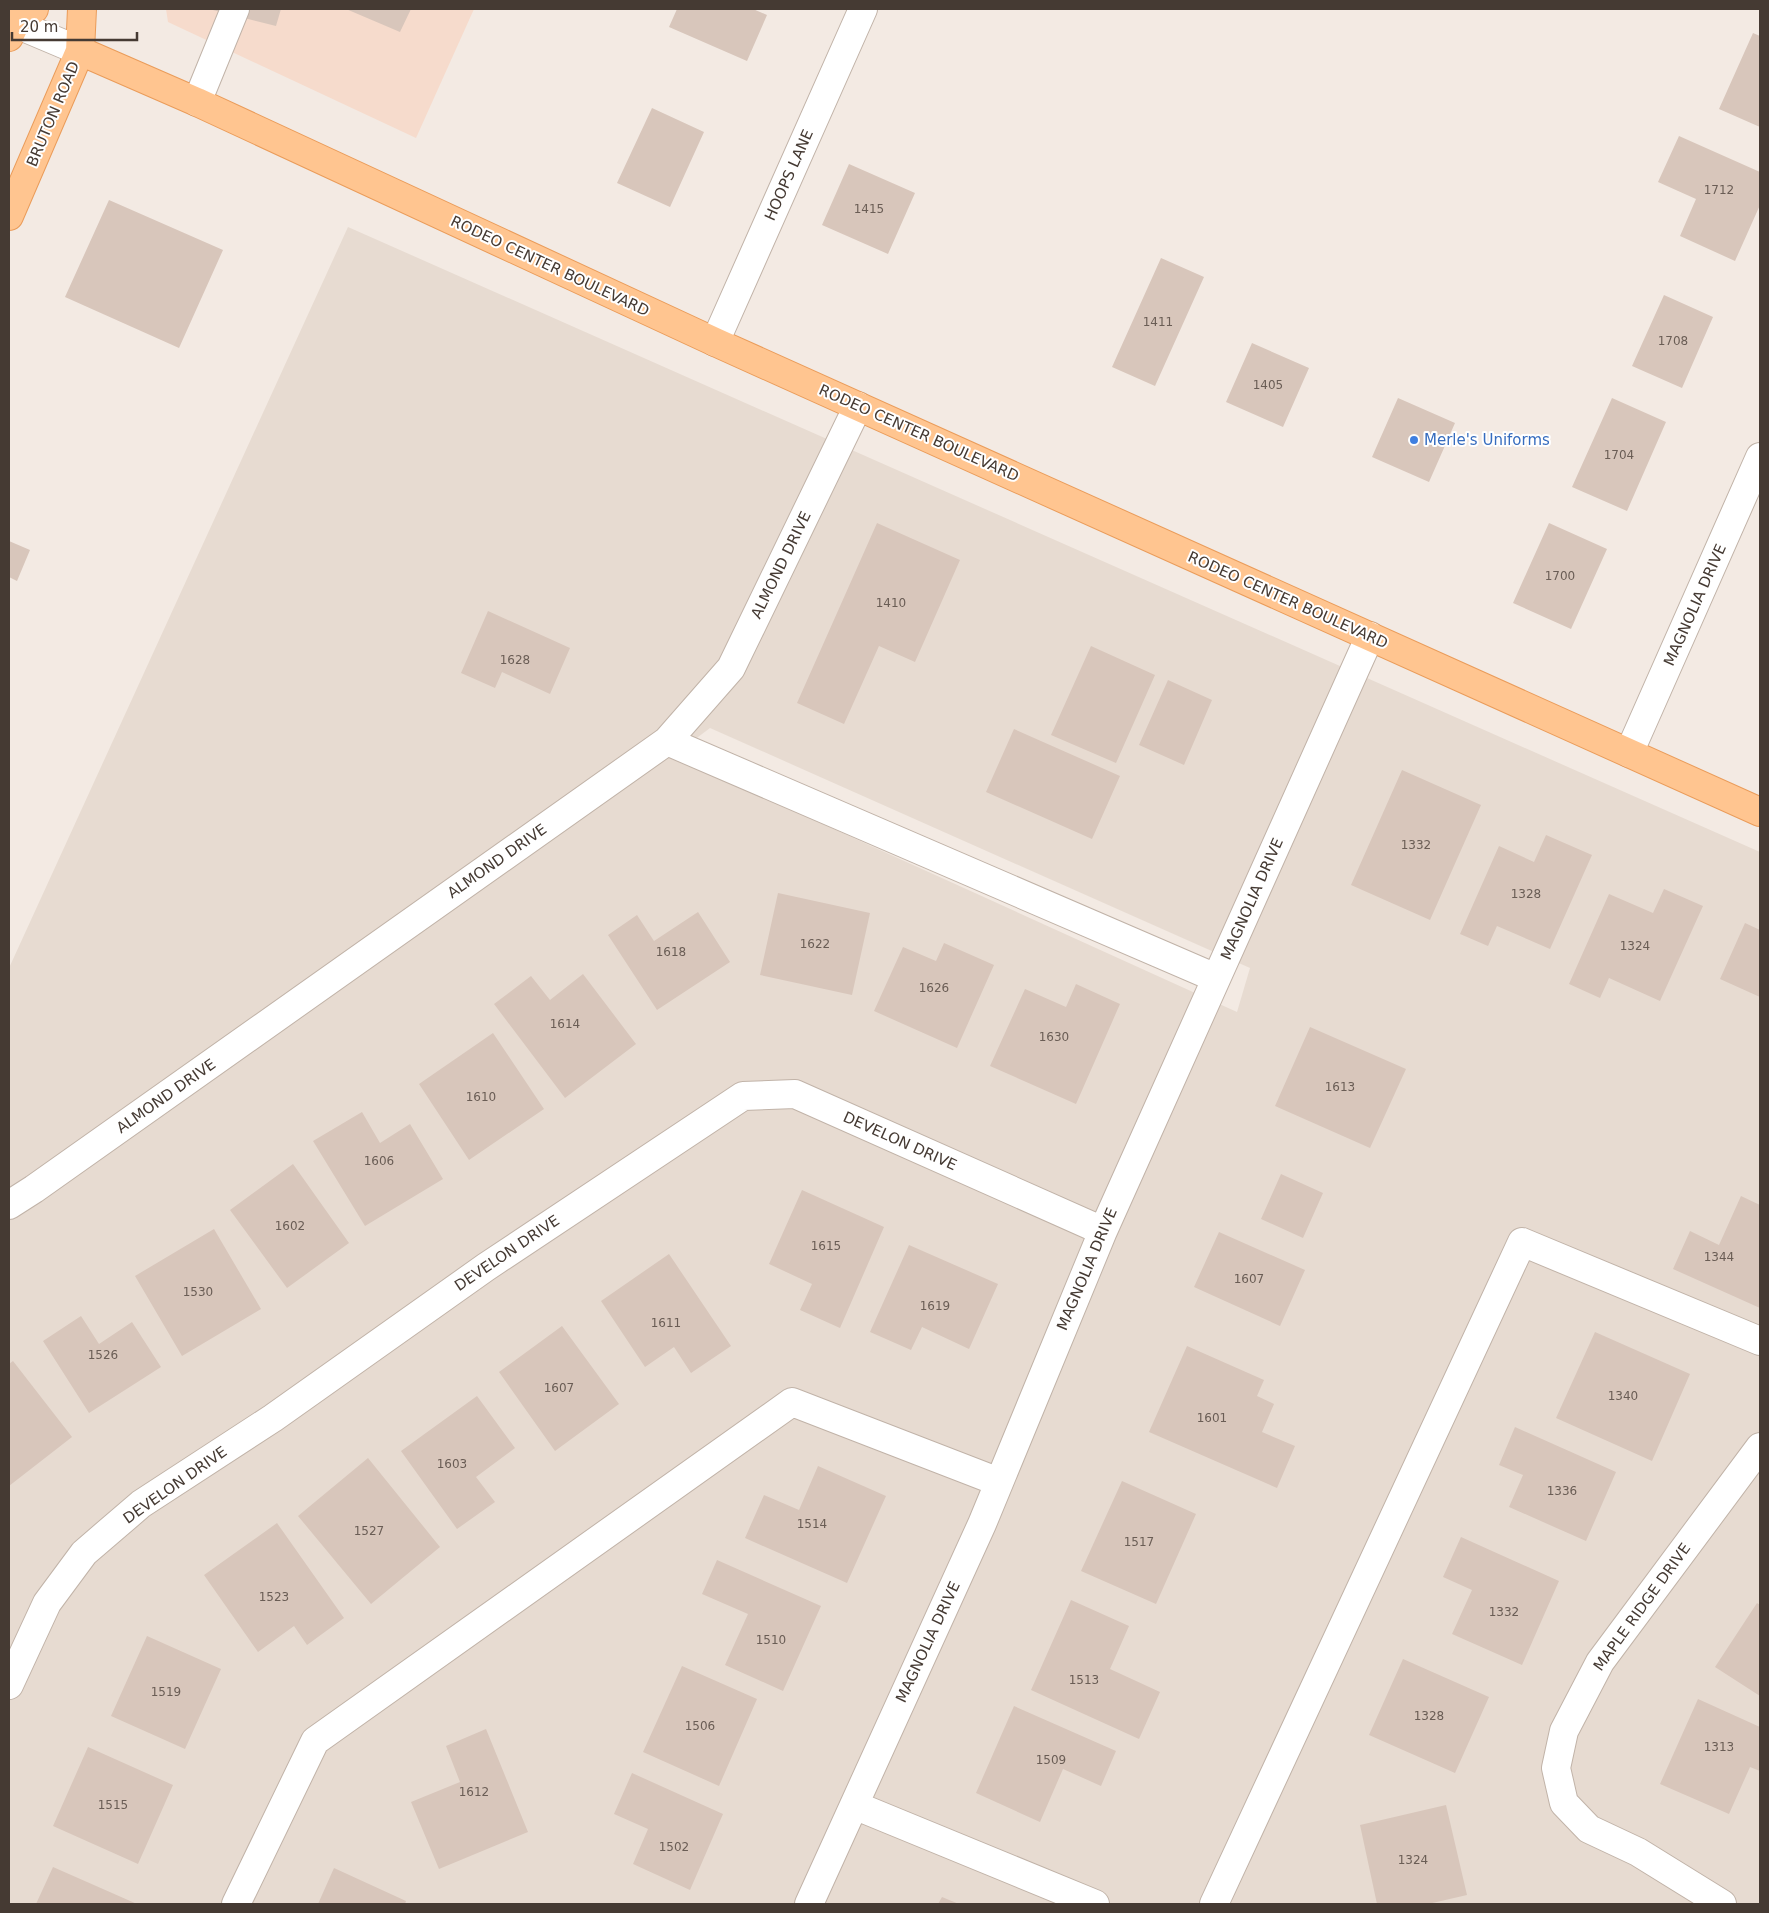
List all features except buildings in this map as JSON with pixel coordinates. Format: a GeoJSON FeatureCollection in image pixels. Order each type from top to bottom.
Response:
{"type":"FeatureCollection","features":[{"type":"Feature","properties":{"kind":"main road","name":"BRUTON ROAD"},"geometry":{"type":"LineString","coordinates":[[9,216],[80,51],[82,9]]}},
{"type":"Feature","properties":{"kind":"main road","name":"RODEO CENTER BOULEVARD"},"geometry":{"type":"LineString","coordinates":[[80,51],[197,102],[715,342],[1760,812]]}},
{"type":"Feature","properties":{"kind":"street"},"geometry":{"type":"LineString","coordinates":[[197,102],[235,9]]}},
{"type":"Feature","properties":{"kind":"street","name":"HOOPS LANE"},"geometry":{"type":"LineString","coordinates":[[715,342],[864,9]]}},
{"type":"Feature","properties":{"kind":"street"},"geometry":{"type":"LineString","coordinates":[[17,23],[80,51]]}},
{"type":"Feature","properties":{"kind":"street","name":"ALMOND DRIVE"},"geometry":{"type":"LineString","coordinates":[[9,1205],[667,741],[731,668],[858,406]]}},
{"type":"Feature","properties":{"kind":"street","name":"MAGNOLIA DRIVE"},"geometry":{"type":"LineString","coordinates":[[1629,753],[1760,457]]}},
{"type":"Feature","properties":{"kind":"street","name":"MAGNOLIA DRIVE"},"geometry":{"type":"LineString","coordinates":[[809,1904],[982,1524],[1103,1231],[1370,636]]}},
{"type":"Feature","properties":{"kind":"street"},"geometry":{"type":"LineString","coordinates":[[667,741],[1216,978]]}},
{"type":"Feature","properties":{"kind":"street","name":"DEVELON DRIVE"},"geometry":{"type":"LineString","coordinates":[[9,1685],[46,1603],[84,1554],[141,1504],[274,1418],[486,1267],[743,1096],[795,1094],[1103,1231]]}},
{"type":"Feature","properties":{"kind":"street"},"geometry":{"type":"LineString","coordinates":[[1214,1904],[1522,1242],[1760,1341]]}},
{"type":"Feature","properties":{"kind":"street"},"geometry":{"type":"LineString","coordinates":[[236,1904],[315,1741],[792,1402],[999,1482]]}},
{"type":"Feature","properties":{"kind":"street","name":"MAPLE RIDGE DRIVE"},"geometry":{"type":"LineString","coordinates":[[1722,1904],[1638,1852],[1589,1829],[1564,1803],[1556,1768],[1564,1731],[1600,1662],[1760,1447]]}},
{"type":"Feature","properties":{"kind":"street"},"geometry":{"type":"LineString","coordinates":[[854,1804],[1095,1904]]}},
{"type":"Feature","properties":{"kind":"shaded area"},"geometry":{"type":"Polygon","coordinates":[[[166,9],[474,9],[416,138],[168,22],[166,9]]]}},
{"type":"Feature","properties":{"kind":"shaded area"},"geometry":{"type":"Polygon","coordinates":[[[348,227],[1760,852],[1760,1904],[9,1904],[9,968],[348,227]],[[710,728],[673,756],[1237,1012],[1250,968],[710,728]]]}},
{"type":"Feature","properties":{"kind":"place","name":"Merle's Uniforms"},"geometry":{"type":"Point","coordinates":[1414,440]}}]}
